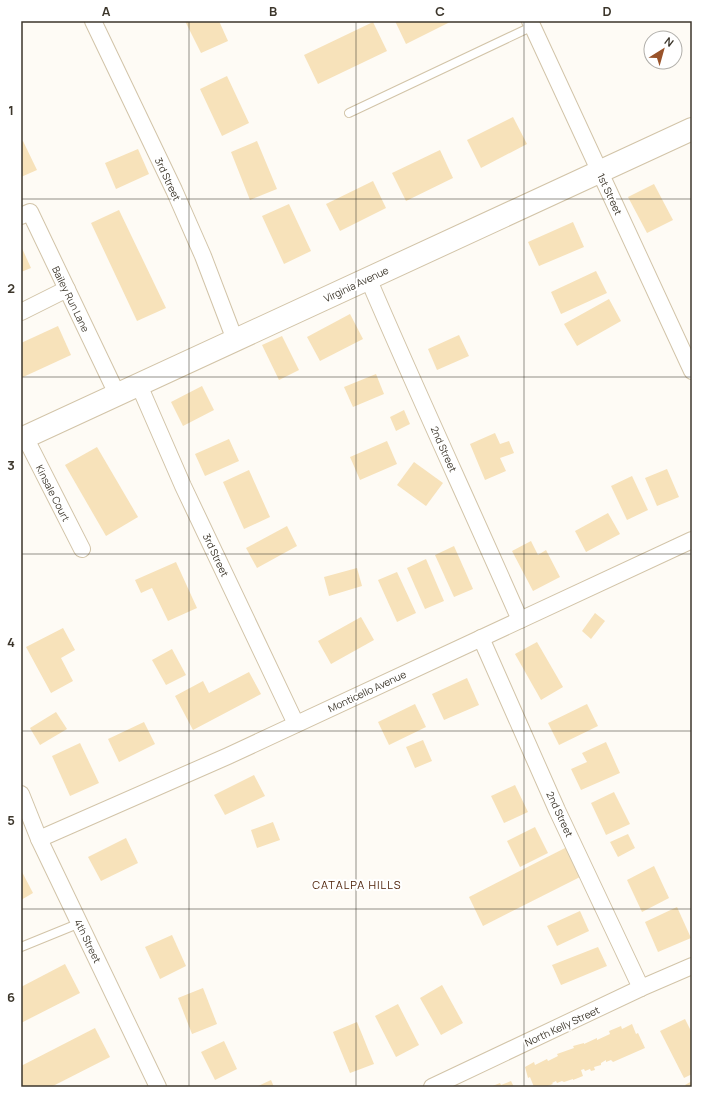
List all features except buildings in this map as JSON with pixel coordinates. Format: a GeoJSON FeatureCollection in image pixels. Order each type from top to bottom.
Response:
{"type":"FeatureCollection","features":[{"type":"Feature","properties":{"kind":"street","name":"3rd Street"},"geometry":{"type":"LineString","coordinates":[[93,21],[174,190],[203,256],[235,340]]}},
{"type":"Feature","properties":{"kind":"street","name":"1st Street"},"geometry":{"type":"LineString","coordinates":[[532,24],[691,370]]}},
{"type":"Feature","properties":{"kind":"street","name":"Virginia Avenue"},"geometry":{"type":"LineString","coordinates":[[23,438],[692,129]]}},
{"type":"Feature","properties":{"kind":"street","name":"Bailey Run Lane"},"geometry":{"type":"LineString","coordinates":[[21,216],[30,212],[117,394]]}},
{"type":"Feature","properties":{"kind":"street","name":"2nd Street"},"geometry":{"type":"LineString","coordinates":[[368,278],[406,367],[520,620]]}},
{"type":"Feature","properties":{"kind":"street"},"geometry":{"type":"LineString","coordinates":[[21,312],[67,289]]}},
{"type":"Feature","properties":{"kind":"street","name":"3rd Street"},"geometry":{"type":"LineString","coordinates":[[139,385],[183,486],[296,724]]}},
{"type":"Feature","properties":{"kind":"street","name":"Kinsale Court"},"geometry":{"type":"LineString","coordinates":[[23,438],[82,549]]}},
{"type":"Feature","properties":{"kind":"street","name":"Monticello Avenue"},"geometry":{"type":"LineString","coordinates":[[40,839],[296,724],[692,540]]}},
{"type":"Feature","properties":{"kind":"street","name":"2nd Street"},"geometry":{"type":"LineString","coordinates":[[481,638],[561,817],[641,988]]}},
{"type":"Feature","properties":{"kind":"street","name":"4th Street"},"geometry":{"type":"LineString","coordinates":[[21,794],[40,839],[80,923],[153,1085]]}},
{"type":"Feature","properties":{"kind":"street","name":"North Kelly Street"},"geometry":{"type":"LineString","coordinates":[[432,1087],[641,988],[692,966]]}},
{"type":"Feature","properties":{"kind":"lane"},"geometry":{"type":"LineString","coordinates":[[349,112],[532,24]]}},
{"type":"Feature","properties":{"kind":"lane"},"geometry":{"type":"LineString","coordinates":[[21,947],[80,923]]}},
{"type":"Feature","properties":{"kind":"district","name":"CATALPA HILLS"},"geometry":{"type":"Point","coordinates":[357,885]}}]}
